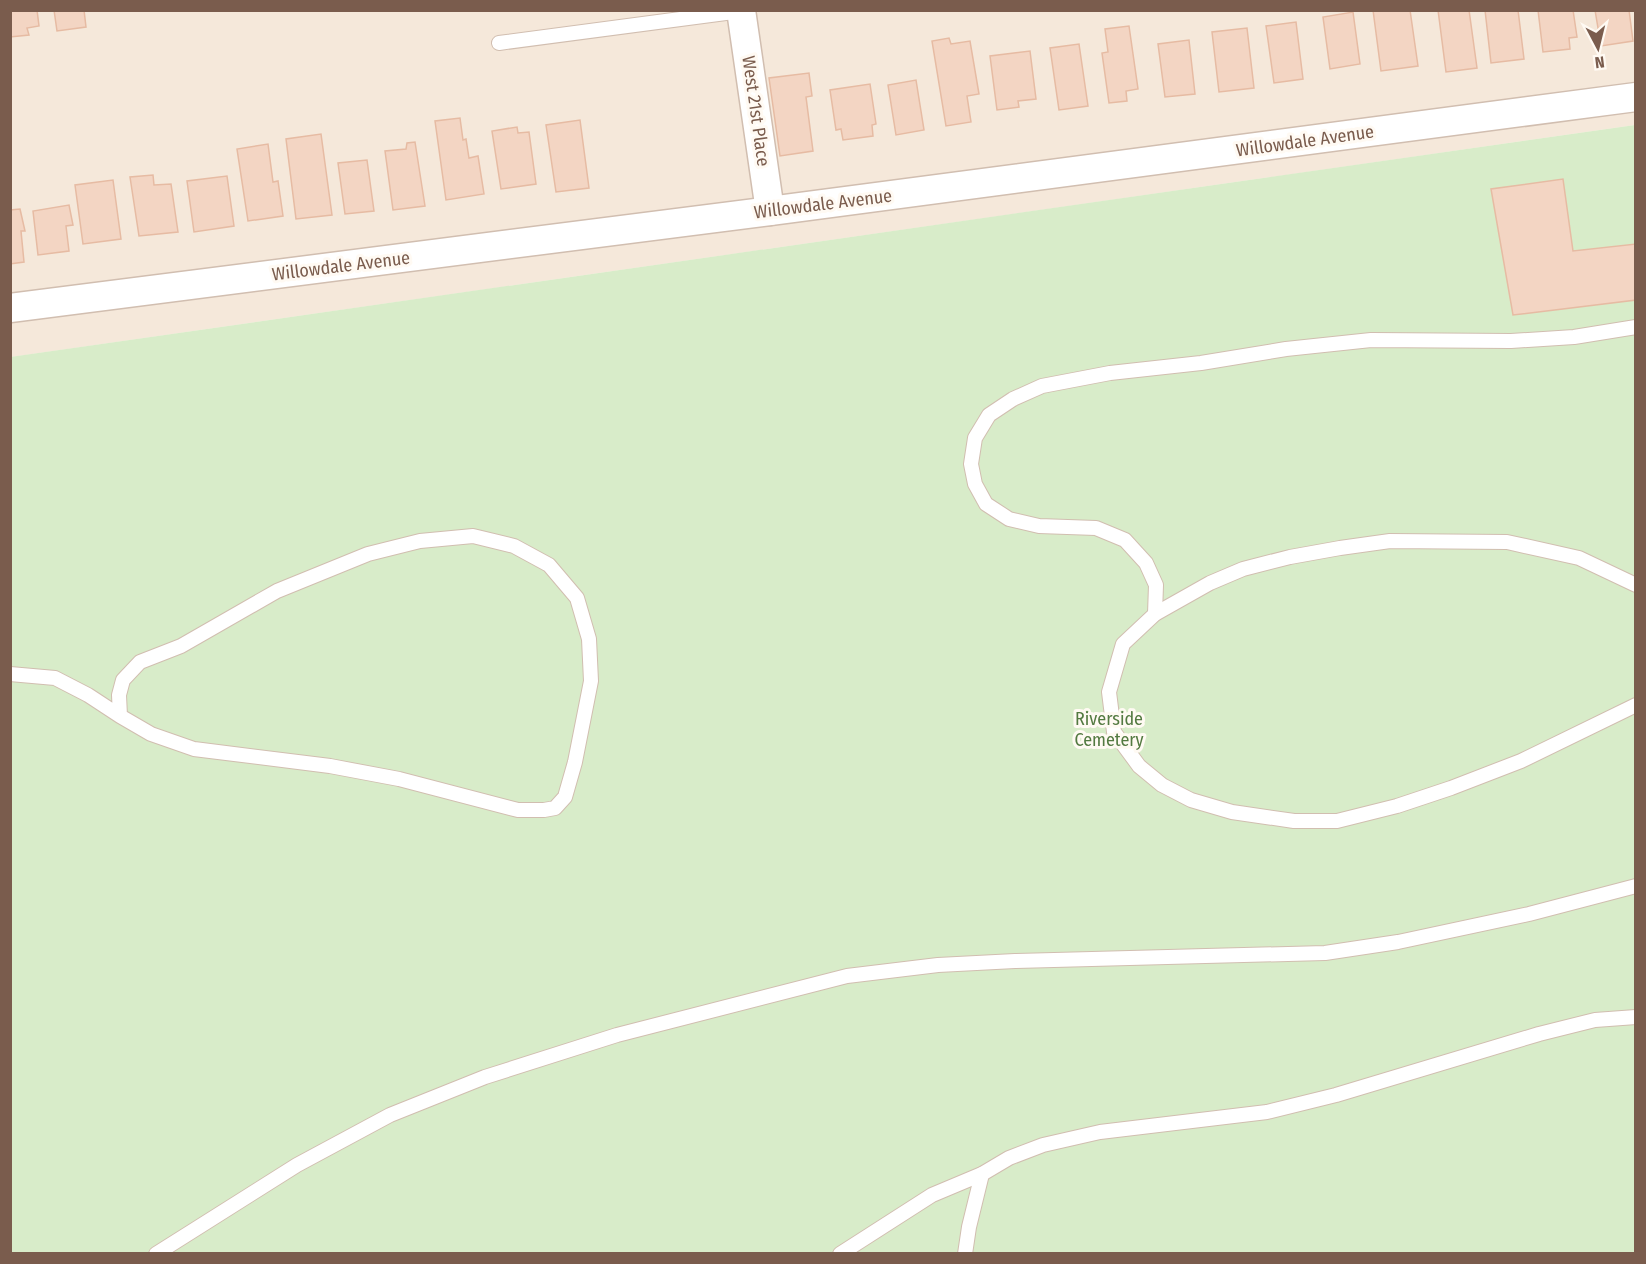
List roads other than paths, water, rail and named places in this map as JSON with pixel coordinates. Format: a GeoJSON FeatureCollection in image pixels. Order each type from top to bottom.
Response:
{"type":"FeatureCollection","features":[{"type":"Feature","properties":{"kind":"street","name":"West 21st Place"},"geometry":{"type":"LineString","coordinates":[[741,11],[771,212]]}},
{"type":"Feature","properties":{"kind":"street","name":"Willowdale Avenue"},"geometry":{"type":"LineString","coordinates":[[10,308],[771,212],[1635,97]]}},
{"type":"Feature","properties":{"kind":"lane"},"geometry":{"type":"LineString","coordinates":[[500,43],[741,11]]}},
{"type":"Feature","properties":{"kind":"lane"},"geometry":{"type":"LineString","coordinates":[[1155,614],[1156,585],[1146,563],[1125,540],[1096,528],[1039,526],[1009,519],[986,504],[975,484],[971,464],[975,438],[989,416],[1014,399],[1042,386],[1110,373],[1371,340],[1511,341],[1574,337],[1635,327]]}},
{"type":"Feature","properties":{"kind":"lane"},"geometry":{"type":"LineString","coordinates":[[10,674],[55,678],[88,695],[120,716],[151,734],[194,749],[330,766],[399,779],[518,810],[544,810],[555,808],[565,797],[575,762],[591,681],[589,639],[577,598],[549,565],[514,546],[473,536],[420,541],[368,554],[277,591],[180,646],[140,662],[123,680],[119,696],[120,716]]}},
{"type":"Feature","properties":{"kind":"lane"},"geometry":{"type":"LineString","coordinates":[[1635,585],[1579,558],[1507,542],[1390,542],[1340,548],[1243,569],[1210,583],[1155,614],[1123,644],[1109,692],[1114,732],[1139,766],[1162,785],[1191,800],[1232,812],[1294,821],[1337,821],[1397,806],[1452,788],[1521,761],[1635,705]]}},
{"type":"Feature","properties":{"kind":"lane"},"geometry":{"type":"LineString","coordinates":[[156,1254],[297,1165],[390,1115],[485,1077],[617,1035],[814,984],[847,976],[938,965],[1091,958],[1325,953],[1398,942],[1528,914],[1635,886]]}},
{"type":"Feature","properties":{"kind":"lane"},"geometry":{"type":"LineString","coordinates":[[840,1254],[932,1195],[982,1174],[1009,1158],[1043,1145],[1100,1132],[1267,1112],[1336,1095],[1539,1034],[1595,1020],[1635,1017]]}},
{"type":"Feature","properties":{"kind":"lane"},"geometry":{"type":"LineString","coordinates":[[965,1254],[982,1174]]}},
{"type":"Feature","properties":{"kind":"park label","name":"Riverside Cemetery"},"geometry":{"type":"Point","coordinates":[1109,729]}}]}
